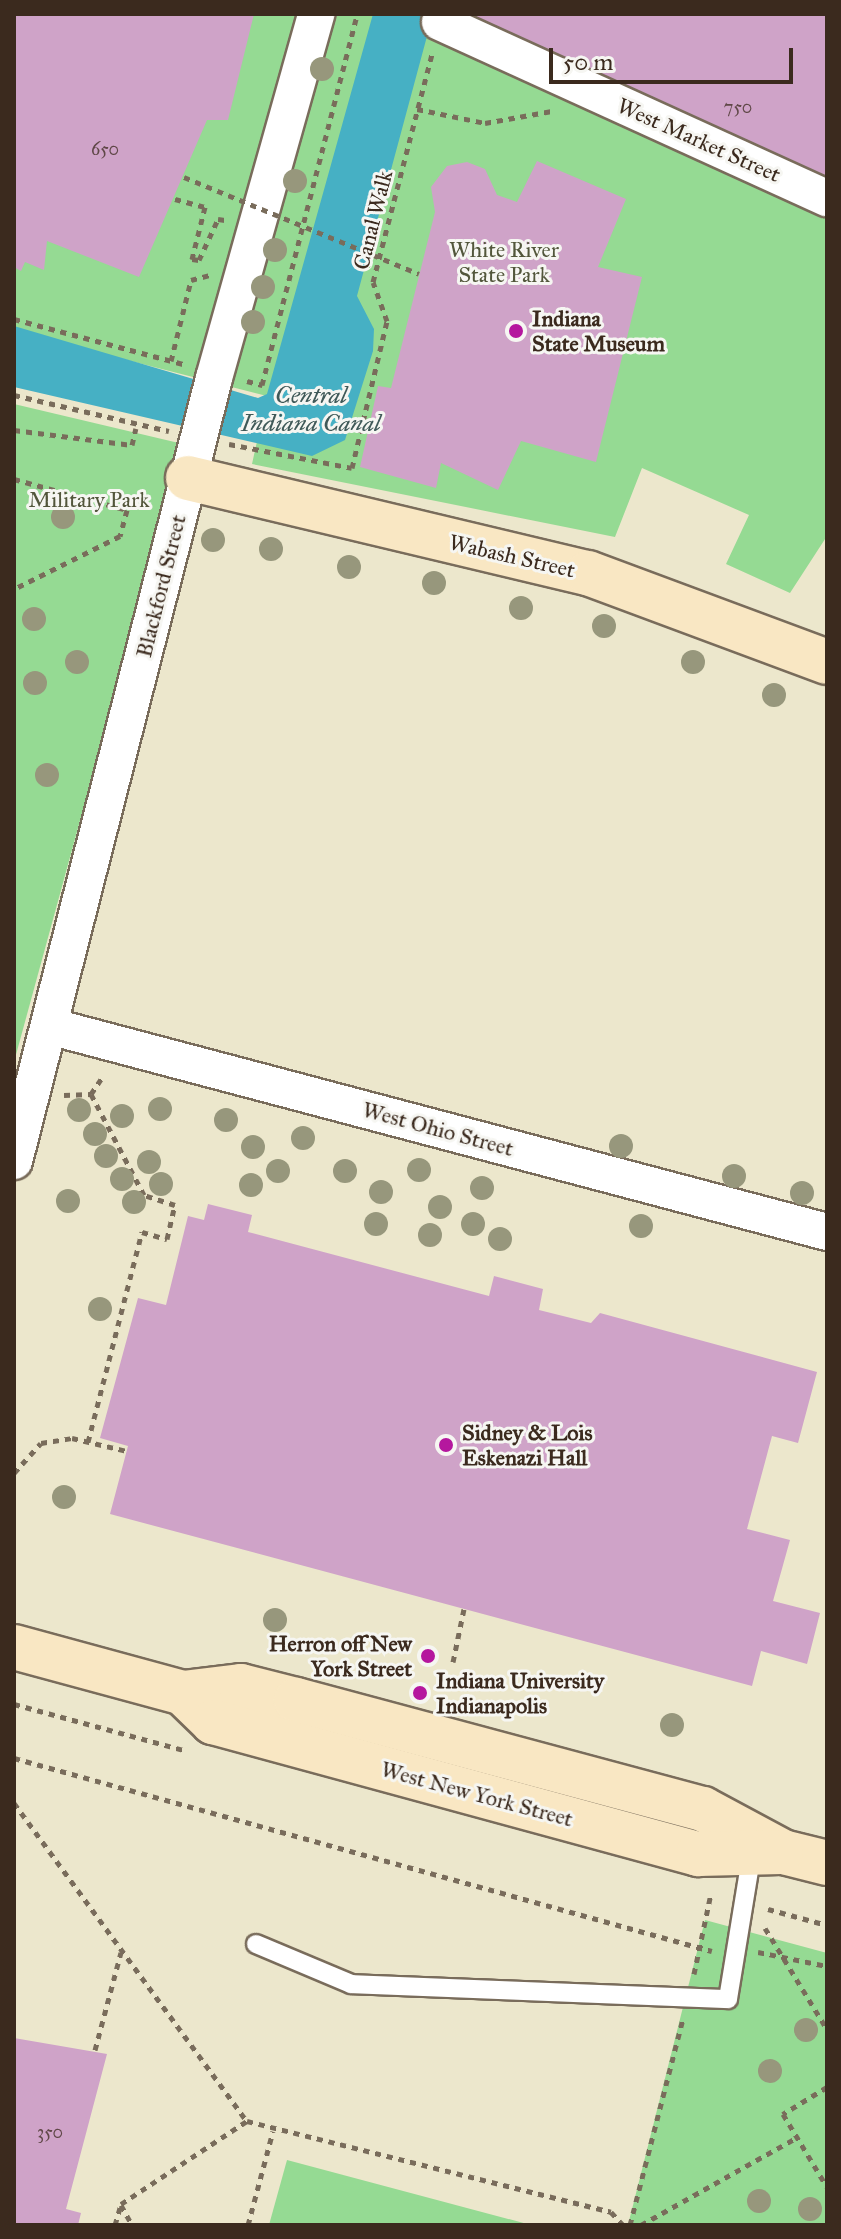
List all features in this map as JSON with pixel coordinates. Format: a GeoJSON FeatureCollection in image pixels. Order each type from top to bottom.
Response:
{"type":"FeatureCollection","features":[{"type":"Feature","properties":{"kind":"main road","name":"Wabash Street"},"geometry":{"type":"LineString","coordinates":[[196,449],[588,573],[826,660]]}},
{"type":"Feature","properties":{"kind":"main road","name":"West New York Street"},"geometry":{"type":"LineString","coordinates":[[14,1647],[183,1693],[241,1686],[296,1700],[703,1809],[768,1852],[827,1863]]}},
{"type":"Feature","properties":{"kind":"street","name":"Blackford Street"},"geometry":{"type":"LineString","coordinates":[[14,1161],[214,378],[316,14]]}},
{"type":"Feature","properties":{"kind":"street","name":"West Market Street"},"geometry":{"type":"LineString","coordinates":[[440,22],[827,198]]}},
{"type":"Feature","properties":{"kind":"street","name":"West Ohio Street"},"geometry":{"type":"LineString","coordinates":[[49,1026],[827,1232]]}},
{"type":"Feature","properties":{"kind":"lane"},"geometry":{"type":"LineString","coordinates":[[256,1944],[351,1984],[439,1993],[690,1993],[728,1999],[737,1950],[768,1852]]}},
{"type":"Feature","properties":{"kind":"path","name":"Canal Walk"},"geometry":{"type":"LineString","coordinates":[[14,395],[136,428],[196,449],[352,468],[387,321],[373,282],[440,22]]}},
{"type":"Feature","properties":{"kind":"path"},"geometry":{"type":"LineString","coordinates":[[417,109],[485,123],[521,119],[553,111],[585,88]]}},
{"type":"Feature","properties":{"kind":"path"},"geometry":{"type":"LineString","coordinates":[[184,177],[419,274]]}},
{"type":"Feature","properties":{"kind":"path"},"geometry":{"type":"LineString","coordinates":[[175,199],[205,207],[192,259],[199,260],[218,219]]}},
{"type":"Feature","properties":{"kind":"path"},"geometry":{"type":"LineString","coordinates":[[171,361],[191,280]]}},
{"type":"Feature","properties":{"kind":"path"},"geometry":{"type":"LineString","coordinates":[[14,430],[132,445],[136,428]]}},
{"type":"Feature","properties":{"kind":"path"},"geometry":{"type":"LineString","coordinates":[[14,479],[127,510],[120,536],[14,589]]}},
{"type":"Feature","properties":{"kind":"path"},"geometry":{"type":"LineString","coordinates":[[91,1094],[105,1066]]}},
{"type":"Feature","properties":{"kind":"path"},"geometry":{"type":"LineString","coordinates":[[55,1083],[71,1097],[91,1094]]}},
{"type":"Feature","properties":{"kind":"path"},"geometry":{"type":"LineString","coordinates":[[88,1442],[142,1232],[167,1239],[175,1205],[144,1195],[91,1094]]}},
{"type":"Feature","properties":{"kind":"path"},"geometry":{"type":"LineString","coordinates":[[14,1473],[41,1443],[88,1442],[127,1451]]}},
{"type":"Feature","properties":{"kind":"path"},"geometry":{"type":"LineString","coordinates":[[453,1662],[464,1609]]}},
{"type":"Feature","properties":{"kind":"path"},"geometry":{"type":"LineString","coordinates":[[14,1758],[700,1951],[780,1954],[827,1966]]}},
{"type":"Feature","properties":{"kind":"path"},"geometry":{"type":"LineString","coordinates":[[14,1803],[247,2121],[273,2131],[611,2212],[623,2225]]}},
{"type":"Feature","properties":{"kind":"path"},"geometry":{"type":"LineString","coordinates":[[630,2225],[690,1993],[711,1893]]}},
{"type":"Feature","properties":{"kind":"path"},"geometry":{"type":"LineString","coordinates":[[758,1917],[827,2029]]}},
{"type":"Feature","properties":{"kind":"path"},"geometry":{"type":"LineString","coordinates":[[95,2050],[122,1951]]}},
{"type":"Feature","properties":{"kind":"path"},"geometry":{"type":"LineString","coordinates":[[827,2087],[783,2114],[827,2187]]}},
{"type":"Feature","properties":{"kind":"path"},"geometry":{"type":"LineString","coordinates":[[115,2225],[121,2204],[247,2121]]}},
{"type":"Feature","properties":{"kind":"path"},"geometry":{"type":"LineString","coordinates":[[248,2225],[273,2131]]}},
{"type":"Feature","properties":{"kind":"path"},"geometry":{"type":"LineString","coordinates":[[641,2225],[798,2137]]}},
{"type":"Feature","properties":{"kind":"path"},"geometry":{"type":"LineString","coordinates":[[121,2204],[132,2225]]}},
{"type":"Feature","properties":{"kind":"green space","name":"White River State Park"},"geometry":{"type":"Polygon","coordinates":[[[14,14],[827,14],[827,536],[790,593],[726,564],[749,515],[642,468],[615,537],[252,464],[267,396],[14,331],[14,14]]]}},
{"type":"Feature","properties":{"kind":"green space","name":"Military Park"},"geometry":{"type":"Polygon","coordinates":[[[14,404],[183,444],[14,1062],[14,404]]]}},
{"type":"Feature","properties":{"kind":"green space"},"geometry":{"type":"Polygon","coordinates":[[[705,1920],[827,1953],[827,2225],[628,2225],[705,1920]]]}},
{"type":"Feature","properties":{"kind":"green space"},"geometry":{"type":"Polygon","coordinates":[[[287,2160],[531,2225],[269,2225],[287,2160]]]}},
{"type":"Feature","properties":{"kind":"water","name":"Central Indiana Canal"},"geometry":{"type":"Polygon","coordinates":[[[373,14],[433,14],[357,296],[374,329],[373,351],[345,440],[312,456],[14,387],[14,326],[258,398],[267,394],[373,14]]]}},
{"type":"Feature","properties":{"kind":"building"},"geometry":{"type":"Polygon","coordinates":[[[14,14],[254,14],[228,120],[207,120],[139,277],[47,241],[44,270],[25,262],[21,271],[14,267],[14,14]]]}},
{"type":"Feature","properties":{"kind":"building"},"geometry":{"type":"Polygon","coordinates":[[[477,14],[827,14],[827,187],[471,27],[477,14]]]}},
{"type":"Feature","properties":{"kind":"building","name":"Indiana State Museum"},"geometry":{"type":"Polygon","coordinates":[[[537,161],[626,199],[598,267],[642,277],[596,462],[521,441],[498,490],[441,463],[436,488],[360,467],[378,386],[391,388],[435,212],[431,187],[447,166],[467,162],[485,169],[497,195],[517,202],[537,161]]]}},
{"type":"Feature","properties":{"kind":"building","name":"Sidney & Lois Eskenazi Hall"},"geometry":{"type":"Polygon","coordinates":[[[208,1204],[252,1215],[248,1232],[489,1296],[494,1276],[543,1289],[539,1310],[591,1323],[600,1313],[817,1372],[798,1443],[772,1436],[747,1529],[790,1540],[773,1601],[820,1613],[807,1664],[761,1651],[752,1686],[110,1514],[128,1446],[100,1438],[138,1298],[166,1305],[188,1216],[204,1220],[208,1204]]]}},
{"type":"Feature","properties":{"kind":"building"},"geometry":{"type":"Polygon","coordinates":[[[14,2038],[107,2054],[66,2209],[81,2213],[78,2225],[14,2225],[14,2038]]]}},
{"type":"Feature","properties":{"kind":"place","name":"Indiana State Museum"},"geometry":{"type":"Point","coordinates":[516,331]}},
{"type":"Feature","properties":{"kind":"place","name":"Sidney & Lois Eskenazi Hall"},"geometry":{"type":"Point","coordinates":[446,1445]}},
{"type":"Feature","properties":{"kind":"place","name":"Herron off New York Street"},"geometry":{"type":"Point","coordinates":[428,1656]}},
{"type":"Feature","properties":{"kind":"place","name":"Indiana University Indianapolis"},"geometry":{"type":"Point","coordinates":[420,1693]}}]}
